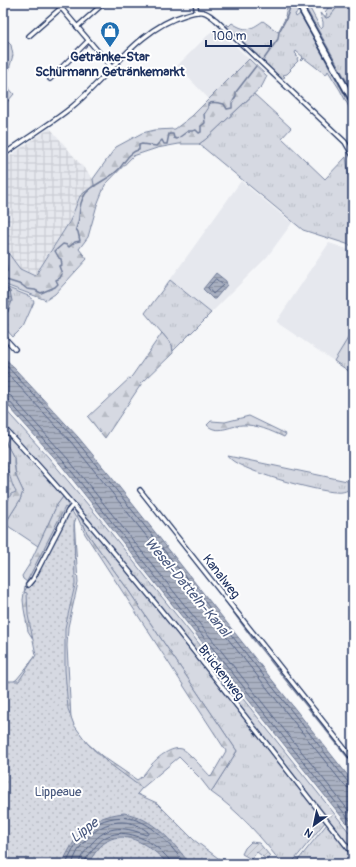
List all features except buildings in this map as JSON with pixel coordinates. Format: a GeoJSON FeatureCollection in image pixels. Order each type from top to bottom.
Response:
{"type":"FeatureCollection","features":[{"type":"Feature","properties":{"kind":"main road"},"geometry":{"type":"LineString","coordinates":[[298,3],[353,101]]}},
{"type":"Feature","properties":{"kind":"street"},"geometry":{"type":"LineString","coordinates":[[57,3],[112,68]]}},
{"type":"Feature","properties":{"kind":"street"},"geometry":{"type":"LineString","coordinates":[[77,27],[104,3]]}},
{"type":"Feature","properties":{"kind":"street"},"geometry":{"type":"LineString","coordinates":[[195,3],[197,12]]}},
{"type":"Feature","properties":{"kind":"street"},"geometry":{"type":"LineString","coordinates":[[29,36],[61,8]]}},
{"type":"Feature","properties":{"kind":"street"},"geometry":{"type":"LineString","coordinates":[[3,155],[71,107],[154,29],[164,23],[182,16],[203,12],[216,20],[345,142],[353,156]]}},
{"type":"Feature","properties":{"kind":"street"},"geometry":{"type":"LineString","coordinates":[[50,79],[88,41]]}},
{"type":"Feature","properties":{"kind":"street"},"geometry":{"type":"LineString","coordinates":[[3,336],[15,349]]}},
{"type":"Feature","properties":{"kind":"street","name":"Brückenweg"},"geometry":{"type":"LineString","coordinates":[[3,427],[29,454],[94,528],[353,854]]}},
{"type":"Feature","properties":{"kind":"street","name":"Kanalweg"},"geometry":{"type":"LineString","coordinates":[[140,490],[353,759]]}},
{"type":"Feature","properties":{"kind":"street"},"geometry":{"type":"LineString","coordinates":[[28,586],[68,511],[73,505]]}},
{"type":"Feature","properties":{"kind":"shaded area"},"geometry":{"type":"Polygon","coordinates":[[[216,27],[249,59],[209,99],[177,66],[216,27]]]}},
{"type":"Feature","properties":{"kind":"shaded area"},"geometry":{"type":"Polygon","coordinates":[[[50,128],[93,179],[94,185],[80,196],[70,221],[35,276],[20,269],[3,246],[3,163],[15,152],[50,128]]]}},
{"type":"Feature","properties":{"kind":"shaded area"},"geometry":{"type":"Polygon","coordinates":[[[241,181],[292,223],[267,257],[211,313],[170,280],[241,181]]]}},
{"type":"Feature","properties":{"kind":"shaded area"},"geometry":{"type":"Polygon","coordinates":[[[329,243],[353,251],[353,374],[276,322],[329,243]]]}},
{"type":"Feature","properties":{"kind":"green space"},"geometry":{"type":"Polygon","coordinates":[[[287,3],[294,3],[298,12],[295,14],[296,17],[300,14],[353,110],[353,115],[328,71],[326,75],[304,58],[301,61],[300,60],[303,57],[296,51],[295,53],[298,57],[298,61],[287,74],[283,75],[285,77],[281,79],[227,28],[227,24],[229,26],[232,23],[241,28],[248,29],[263,21],[278,32],[286,17],[287,3]]]}},
{"type":"Feature","properties":{"kind":"green space"},"geometry":{"type":"Polygon","coordinates":[[[303,3],[307,3],[321,29],[323,27],[323,22],[320,13],[326,18],[329,17],[341,3],[353,3],[353,92],[303,3]]]}},
{"type":"Feature","properties":{"kind":"green space"},"geometry":{"type":"Polygon","coordinates":[[[332,3],[341,3],[329,17],[326,18],[325,17],[327,14],[325,12],[332,3]]]}},
{"type":"Feature","properties":{"kind":"green space"},"geometry":{"type":"Polygon","coordinates":[[[5,39],[11,45],[13,55],[5,84],[14,94],[3,107],[3,42],[5,39]]]}},
{"type":"Feature","properties":{"kind":"green space"},"geometry":{"type":"Polygon","coordinates":[[[249,59],[267,76],[262,86],[206,139],[199,144],[179,144],[157,148],[133,156],[105,185],[97,205],[88,237],[79,249],[87,259],[55,294],[46,300],[3,284],[3,246],[20,269],[35,276],[70,221],[80,196],[94,185],[93,179],[116,147],[142,133],[155,130],[175,129],[192,116],[249,59]]]}},
{"type":"Feature","properties":{"kind":"green space"},"geometry":{"type":"Polygon","coordinates":[[[254,94],[291,128],[282,138],[325,179],[346,157],[349,177],[353,184],[353,246],[303,230],[199,144],[254,94]]]}},
{"type":"Feature","properties":{"kind":"green space"},"geometry":{"type":"Polygon","coordinates":[[[170,280],[211,313],[173,351],[172,345],[145,313],[170,280]]]}},
{"type":"Feature","properties":{"kind":"green space"},"geometry":{"type":"Polygon","coordinates":[[[3,286],[31,297],[34,302],[23,327],[13,337],[3,326],[3,286]]]}},
{"type":"Feature","properties":{"kind":"green space"},"geometry":{"type":"Polygon","coordinates":[[[353,330],[353,374],[334,361],[353,330]]]}},
{"type":"Feature","properties":{"kind":"green space"},"geometry":{"type":"Polygon","coordinates":[[[162,333],[172,345],[173,353],[142,383],[105,438],[88,417],[132,376],[162,333]]]}},
{"type":"Feature","properties":{"kind":"green space"},"geometry":{"type":"Polygon","coordinates":[[[3,407],[49,458],[99,518],[353,837],[353,851],[97,529],[3,424],[3,407]]]}},
{"type":"Feature","properties":{"kind":"green space"},"geometry":{"type":"Polygon","coordinates":[[[249,416],[286,434],[284,437],[263,428],[247,425],[219,430],[211,428],[207,425],[211,421],[225,422],[249,416]]]}},
{"type":"Feature","properties":{"kind":"green space"},"geometry":{"type":"Polygon","coordinates":[[[10,436],[63,497],[57,505],[38,546],[5,524],[20,500],[23,491],[16,476],[14,458],[6,443],[10,436]]]}},
{"type":"Feature","properties":{"kind":"green space"},"geometry":{"type":"Polygon","coordinates":[[[3,443],[6,443],[14,458],[16,476],[23,491],[20,500],[3,527],[3,443]]]}},
{"type":"Feature","properties":{"kind":"green space"},"geometry":{"type":"Polygon","coordinates":[[[228,456],[347,481],[353,484],[351,489],[344,492],[313,488],[261,474],[245,468],[234,462],[228,456]]]}},
{"type":"Feature","properties":{"kind":"green space"},"geometry":{"type":"Polygon","coordinates":[[[3,464],[8,470],[16,492],[11,494],[3,511],[3,464]]]}},
{"type":"Feature","properties":{"kind":"green space"},"geometry":{"type":"Polygon","coordinates":[[[63,497],[68,503],[68,509],[74,518],[78,583],[68,627],[67,646],[71,718],[74,726],[86,742],[102,756],[137,780],[142,777],[161,755],[178,748],[188,753],[211,777],[226,751],[85,534],[74,509],[80,515],[87,533],[126,587],[237,751],[211,792],[200,778],[179,757],[135,794],[13,682],[38,653],[33,639],[28,631],[23,600],[27,582],[22,576],[29,565],[57,505],[63,497]]]}},
{"type":"Feature","properties":{"kind":"green space","name":"Lippeaue"},"geometry":{"type":"Polygon","coordinates":[[[65,507],[72,511],[76,518],[74,524],[75,585],[65,628],[65,670],[68,709],[74,725],[88,744],[107,762],[142,788],[137,794],[157,803],[194,840],[218,858],[238,864],[3,864],[3,681],[19,681],[36,655],[28,615],[27,593],[24,592],[27,587],[25,585],[65,507]]]}},
{"type":"Feature","properties":{"kind":"green space"},"geometry":{"type":"Polygon","coordinates":[[[80,515],[160,612],[325,822],[291,864],[282,864],[250,825],[211,792],[237,751],[126,587],[87,533],[80,515]]]}},
{"type":"Feature","properties":{"kind":"green space"},"geometry":{"type":"Polygon","coordinates":[[[327,824],[353,857],[353,864],[295,864],[327,824]]]}},
{"type":"Feature","properties":{"kind":"green space"},"geometry":{"type":"Polygon","coordinates":[[[251,842],[259,843],[270,856],[267,860],[257,852],[251,859],[242,854],[251,842]]]}},
{"type":"Feature","properties":{"kind":"water"},"geometry":{"type":"Polygon","coordinates":[[[216,273],[226,281],[227,285],[215,299],[213,299],[203,289],[216,273]]]}},
{"type":"Feature","properties":{"kind":"water"},"geometry":{"type":"Polygon","coordinates":[[[7,289],[10,291],[12,301],[8,312],[3,313],[3,290],[7,289]]]}},
{"type":"Feature","properties":{"kind":"water","name":"Wesel-Datteln-Kanal"},"geometry":{"type":"Polygon","coordinates":[[[3,356],[78,437],[112,478],[353,782],[353,831],[61,465],[3,400],[3,356]]]}},
{"type":"Feature","properties":{"kind":"water","name":"Lippe"},"geometry":{"type":"Polygon","coordinates":[[[124,813],[153,825],[169,839],[190,864],[168,864],[142,843],[119,837],[104,843],[88,864],[62,864],[78,836],[92,823],[101,818],[124,813]]]}},
{"type":"Feature","properties":{"kind":"waterway"},"geometry":{"type":"LineString","coordinates":[[264,59],[278,39],[279,32],[291,5]]}},
{"type":"Feature","properties":{"kind":"waterway"},"geometry":{"type":"LineString","coordinates":[[3,279],[41,293],[55,287],[58,284],[56,280],[60,278],[62,274],[59,266],[62,265],[61,259],[55,251],[63,244],[69,247],[75,242],[80,241],[76,229],[79,220],[81,202],[86,193],[116,172],[130,155],[139,150],[139,145],[156,146],[162,140],[164,144],[167,144],[169,134],[173,134],[174,138],[177,139],[188,131],[196,130],[199,133],[201,132],[201,126],[205,123],[204,114],[208,108],[208,104],[218,103],[224,104],[227,109],[232,108],[232,103],[236,96],[236,92],[256,66]]}},
{"type":"Feature","properties":{"kind":"waterway"},"geometry":{"type":"LineString","coordinates":[[3,253],[5,255],[7,271],[3,275]]}},
{"type":"Feature","properties":{"kind":"waterway"},"geometry":{"type":"LineString","coordinates":[[218,591],[253,639],[353,764]]}},
{"type":"Feature","properties":{"kind":"place","name":"Getränke-Star Schürmann Getränkemarkt"},"geometry":{"type":"Point","coordinates":[110,48]}}]}
